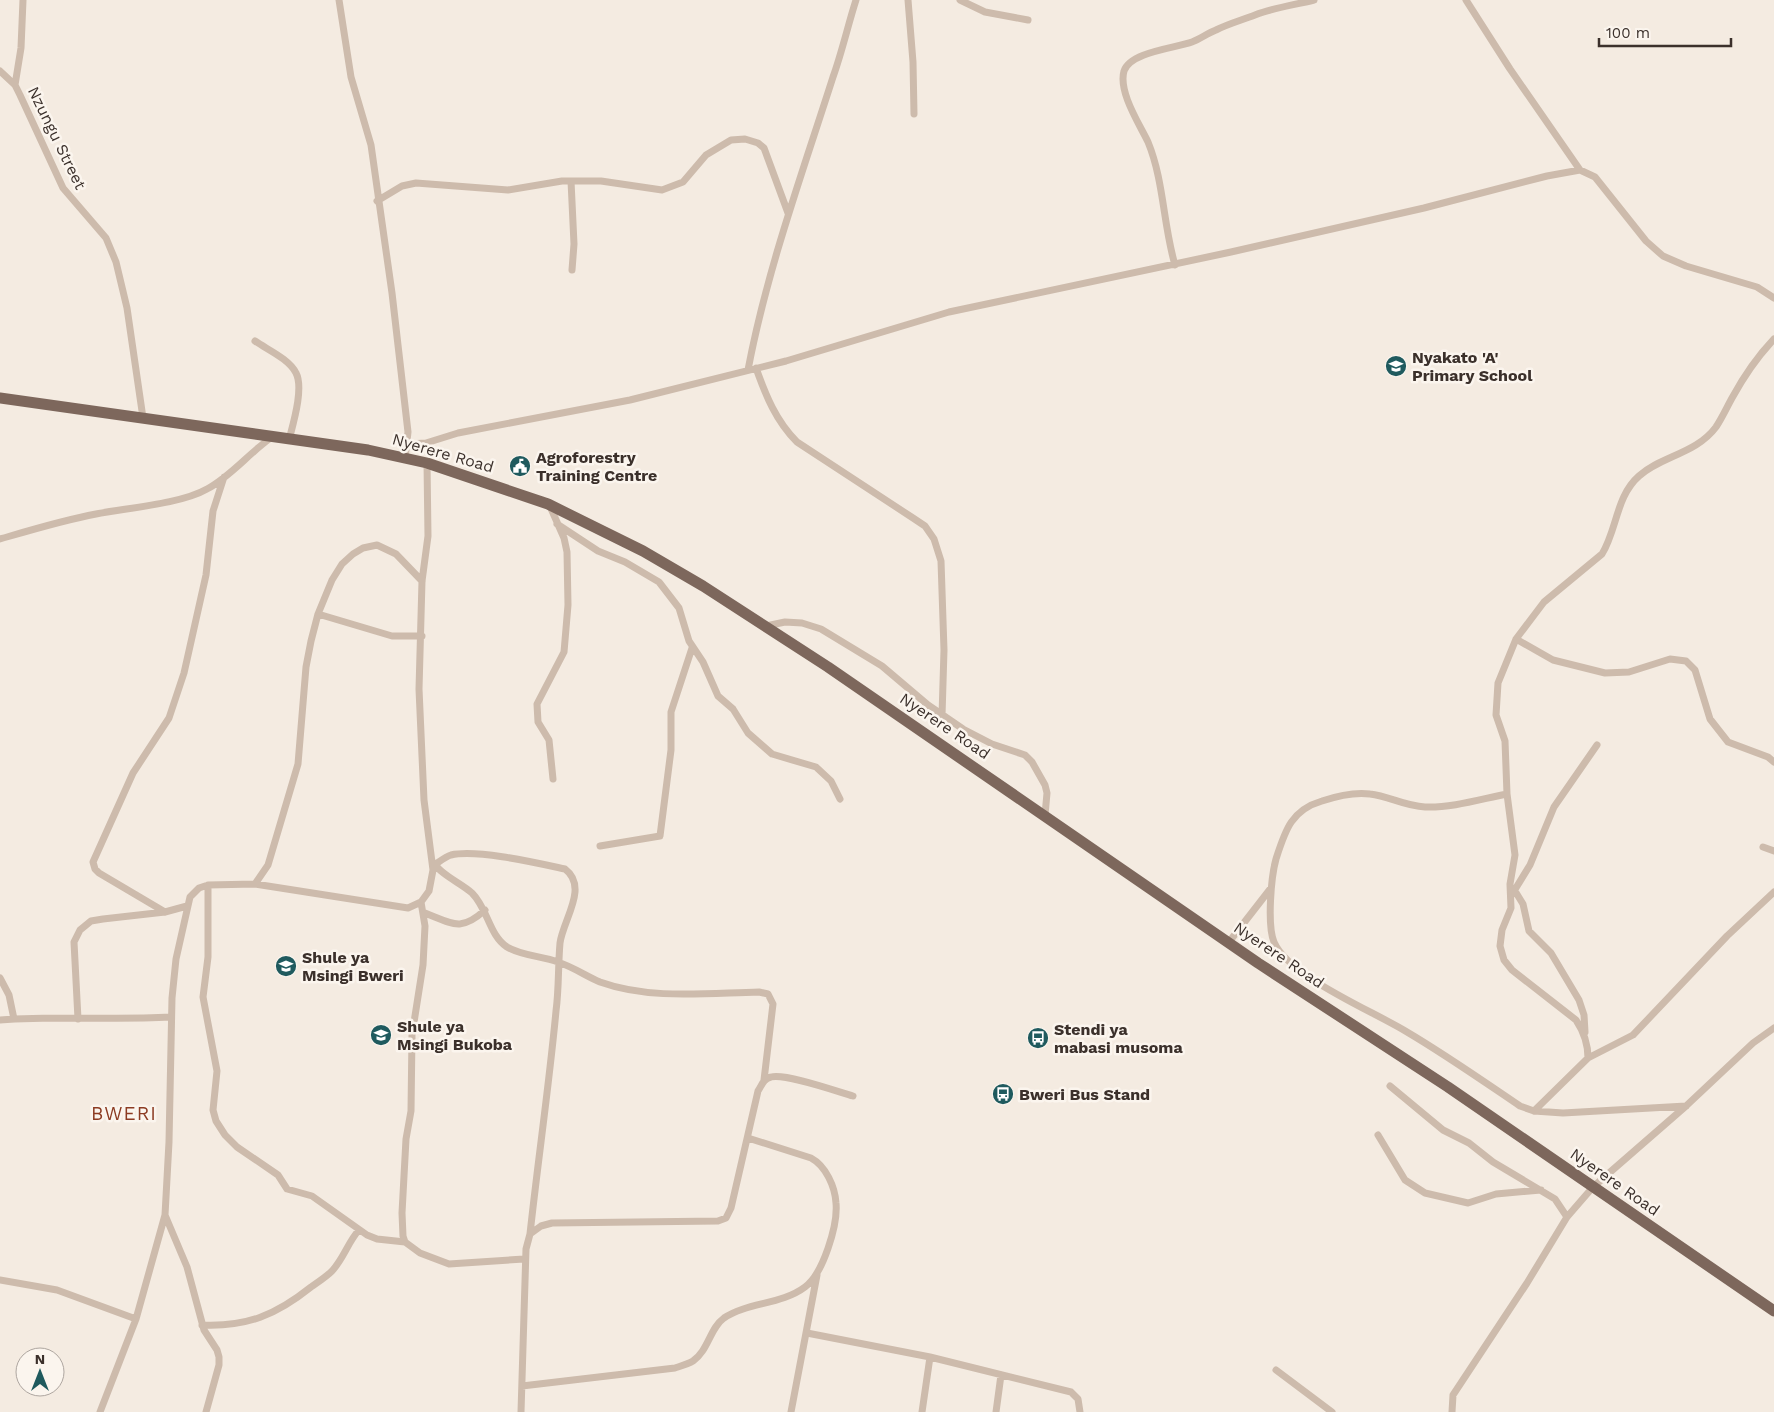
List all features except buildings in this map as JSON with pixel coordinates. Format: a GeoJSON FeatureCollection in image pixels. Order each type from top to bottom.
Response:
{"type":"FeatureCollection","features":[{"type":"Feature","properties":{"kind":"main road","name":"Nyerere Road"},"geometry":{"type":"LineString","coordinates":[[0,398],[368,450],[427,463],[548,504],[643,551],[766,626],[1046,815],[1229,942],[1448,1087],[1774,1311]]}},
{"type":"Feature","properties":{"kind":"street"},"geometry":{"type":"LineString","coordinates":[[15,85],[21,48],[24,0]]}},
{"type":"Feature","properties":{"kind":"street"},"geometry":{"type":"LineString","coordinates":[[339,0],[351,77],[370,145],[392,293],[408,432],[405,458]]}},
{"type":"Feature","properties":{"kind":"street"},"geometry":{"type":"LineString","coordinates":[[856,0],[788,213],[754,341],[752,369],[773,412],[785,430],[797,442],[925,526],[934,539],[941,561],[944,650],[942,716]]}},
{"type":"Feature","properties":{"kind":"street"},"geometry":{"type":"LineString","coordinates":[[908,0],[913,62],[914,114]]}},
{"type":"Feature","properties":{"kind":"street"},"geometry":{"type":"LineString","coordinates":[[960,0],[985,12],[1028,20]]}},
{"type":"Feature","properties":{"kind":"street"},"geometry":{"type":"LineString","coordinates":[[1175,265],[1167,234],[1162,190],[1148,143],[1130,105],[1124,71],[1143,55],[1194,42],[1214,30],[1256,14],[1303,1],[1314,0]]}},
{"type":"Feature","properties":{"kind":"street"},"geometry":{"type":"LineString","coordinates":[[1466,0],[1515,76],[1580,170],[1595,177],[1646,241],[1663,256],[1686,266],[1757,287],[1774,298]]}},
{"type":"Feature","properties":{"kind":"street","name":"Nzungu Street"},"geometry":{"type":"LineString","coordinates":[[0,71],[15,85],[63,188],[106,238],[116,262],[127,308],[143,418]]}},
{"type":"Feature","properties":{"kind":"street"},"geometry":{"type":"LineString","coordinates":[[377,201],[402,186],[416,183],[508,190],[571,181],[609,182],[650,190],[668,190],[683,182],[714,148],[731,140],[745,139],[758,143],[764,148],[788,213]]}},
{"type":"Feature","properties":{"kind":"street"},"geometry":{"type":"LineString","coordinates":[[408,444],[426,443],[458,433],[630,400],[752,369],[949,312],[1175,265],[1424,208],[1547,176],[1580,170]]}},
{"type":"Feature","properties":{"kind":"street"},"geometry":{"type":"LineString","coordinates":[[571,181],[574,244],[572,270]]}},
{"type":"Feature","properties":{"kind":"street"},"geometry":{"type":"LineString","coordinates":[[1586,1038],[1576,1020],[1523,980],[1504,960],[1500,946],[1502,930],[1513,894],[1515,855],[1507,794],[1505,742],[1496,715],[1496,698],[1504,662],[1516,640],[1544,602],[1602,554],[1608,544],[1620,504],[1639,475],[1677,456],[1702,440],[1714,429],[1750,367],[1774,339]]}},
{"type":"Feature","properties":{"kind":"street"},"geometry":{"type":"LineString","coordinates":[[255,341],[288,364],[296,372],[297,402],[289,440]]}},
{"type":"Feature","properties":{"kind":"street"},"geometry":{"type":"LineString","coordinates":[[0,539],[95,514],[159,503],[206,490],[224,478],[255,449],[272,437]]}},
{"type":"Feature","properties":{"kind":"street"},"geometry":{"type":"LineString","coordinates":[[427,463],[428,536],[422,581],[422,636],[419,689],[424,800],[434,865],[472,893],[485,910],[497,937],[507,946],[521,953],[559,962],[600,982],[628,989],[658,993],[759,992],[768,994],[773,1004],[764,1080],[758,1091],[731,1208],[726,1218],[718,1221],[552,1223],[541,1226],[530,1234]]}},
{"type":"Feature","properties":{"kind":"street"},"geometry":{"type":"LineString","coordinates":[[165,912],[99,873],[95,869],[93,862],[133,773],[169,718],[184,674],[206,574],[212,511],[224,478]]}},
{"type":"Feature","properties":{"kind":"street"},"geometry":{"type":"LineString","coordinates":[[548,504],[567,552],[568,605],[566,640],[556,672],[539,698],[537,712],[538,722],[548,736],[553,779]]}},
{"type":"Feature","properties":{"kind":"street"},"geometry":{"type":"LineString","coordinates":[[557,524],[598,551],[626,562],[658,582],[679,608],[692,648],[703,662],[718,696],[733,710],[748,733],[779,757],[808,763],[816,767],[832,781],[840,799]]}},
{"type":"Feature","properties":{"kind":"street"},"geometry":{"type":"LineString","coordinates":[[255,884],[268,865],[298,764],[306,667],[318,614],[332,580],[342,564],[363,548],[377,545],[389,550],[422,581]]}},
{"type":"Feature","properties":{"kind":"street"},"geometry":{"type":"LineString","coordinates":[[318,614],[392,636],[422,636]]}},
{"type":"Feature","properties":{"kind":"street"},"geometry":{"type":"LineString","coordinates":[[766,626],[785,622],[802,622],[821,628],[882,666],[942,716],[963,730],[992,744],[1025,756],[1032,762],[1047,793],[1046,815]]}},
{"type":"Feature","properties":{"kind":"street"},"geometry":{"type":"LineString","coordinates":[[1516,640],[1553,660],[1604,673],[1629,672],[1670,660],[1686,661],[1695,670],[1710,719],[1728,742],[1768,757],[1774,762]]}},
{"type":"Feature","properties":{"kind":"street"},"geometry":{"type":"LineString","coordinates":[[600,846],[660,836],[671,750],[671,712],[692,648]]}},
{"type":"Feature","properties":{"kind":"street"},"geometry":{"type":"LineString","coordinates":[[1513,894],[1530,865],[1554,807],[1597,745]]}},
{"type":"Feature","properties":{"kind":"street"},"geometry":{"type":"LineString","coordinates":[[1507,794],[1426,807],[1399,804],[1372,794],[1360,793],[1304,807],[1293,818],[1283,838],[1275,863],[1271,912],[1274,941],[1288,961],[1317,982],[1406,1031],[1520,1106],[1534,1111],[1563,1113],[1686,1106]]}},
{"type":"Feature","properties":{"kind":"street"},"geometry":{"type":"LineString","coordinates":[[1763,847],[1774,851]]}},
{"type":"Feature","properties":{"kind":"street"},"geometry":{"type":"LineString","coordinates":[[100,1412],[136,1319],[165,1215],[169,1142],[171,1017],[176,959],[187,906],[194,892],[208,885],[255,884],[408,908],[421,902],[429,891],[433,870],[432,852]]}},
{"type":"Feature","properties":{"kind":"street"},"geometry":{"type":"LineString","coordinates":[[434,865],[448,856],[461,854],[565,869],[574,881],[575,896],[562,932],[556,1013],[530,1234],[524,1259],[521,1412]]}},
{"type":"Feature","properties":{"kind":"street"},"geometry":{"type":"LineString","coordinates":[[208,885],[208,957],[203,997],[217,1071],[213,1110],[216,1121],[237,1147],[278,1175],[287,1189],[312,1196],[359,1230],[377,1239],[405,1242],[426,1256],[449,1264],[524,1259]]}},
{"type":"Feature","properties":{"kind":"street"},"geometry":{"type":"LineString","coordinates":[[1229,942],[1272,888]]}},
{"type":"Feature","properties":{"kind":"street"},"geometry":{"type":"LineString","coordinates":[[1534,1111],[1588,1058],[1633,1035],[1708,956],[1774,892]]}},
{"type":"Feature","properties":{"kind":"street"},"geometry":{"type":"LineString","coordinates":[[1513,894],[1523,904],[1530,931],[1557,961],[1579,1000],[1584,1015],[1588,1058]]}},
{"type":"Feature","properties":{"kind":"street"},"geometry":{"type":"LineString","coordinates":[[405,1242],[402,1225],[406,1139],[411,1111],[411,1052],[422,965],[425,914],[421,902]]}},
{"type":"Feature","properties":{"kind":"street"},"geometry":{"type":"LineString","coordinates":[[78,1018],[74,942],[80,930],[91,921],[165,912],[187,906]]}},
{"type":"Feature","properties":{"kind":"street"},"geometry":{"type":"LineString","coordinates":[[425,914],[449,923],[462,925],[472,922],[485,910]]}},
{"type":"Feature","properties":{"kind":"street"},"geometry":{"type":"LineString","coordinates":[[0,978],[9,995],[14,1019]]}},
{"type":"Feature","properties":{"kind":"street"},"geometry":{"type":"LineString","coordinates":[[0,1020],[78,1018],[123,1020],[171,1017]]}},
{"type":"Feature","properties":{"kind":"street"},"geometry":{"type":"LineString","coordinates":[[1452,1412],[1453,1395],[1527,1283],[1567,1217],[1593,1187],[1686,1106],[1753,1043],[1774,1028]]}},
{"type":"Feature","properties":{"kind":"street"},"geometry":{"type":"LineString","coordinates":[[764,1080],[772,1076],[788,1078],[853,1096]]}},
{"type":"Feature","properties":{"kind":"street"},"geometry":{"type":"LineString","coordinates":[[1390,1086],[1443,1130],[1469,1143],[1493,1162],[1555,1199],[1567,1217]]}},
{"type":"Feature","properties":{"kind":"street"},"geometry":{"type":"LineString","coordinates":[[1378,1135],[1404,1180],[1425,1193],[1468,1203],[1496,1194],[1542,1190]]}},
{"type":"Feature","properties":{"kind":"street"},"geometry":{"type":"LineString","coordinates":[[522,1386],[675,1368],[694,1361],[723,1319],[737,1312],[793,1295],[807,1286],[817,1273],[825,1257],[835,1218],[836,1203],[828,1176],[820,1163],[811,1158],[748,1138]]}},
{"type":"Feature","properties":{"kind":"street"},"geometry":{"type":"LineString","coordinates":[[165,1215],[187,1267],[202,1325],[217,1350],[219,1365],[206,1412]]}},
{"type":"Feature","properties":{"kind":"street"},"geometry":{"type":"LineString","coordinates":[[202,1325],[244,1323],[279,1310],[331,1272],[341,1260],[350,1241],[359,1230]]}},
{"type":"Feature","properties":{"kind":"street"},"geometry":{"type":"LineString","coordinates":[[791,1412],[817,1273]]}},
{"type":"Feature","properties":{"kind":"street"},"geometry":{"type":"LineString","coordinates":[[0,1280],[57,1290],[136,1319]]}},
{"type":"Feature","properties":{"kind":"street"},"geometry":{"type":"LineString","coordinates":[[807,1333],[930,1357],[1071,1392],[1078,1398],[1080,1412]]}},
{"type":"Feature","properties":{"kind":"street"},"geometry":{"type":"LineString","coordinates":[[922,1412],[930,1357]]}},
{"type":"Feature","properties":{"kind":"street"},"geometry":{"type":"LineString","coordinates":[[1276,1370],[1332,1412]]}},
{"type":"Feature","properties":{"kind":"street"},"geometry":{"type":"LineString","coordinates":[[996,1412],[1001,1375]]}},
{"type":"Feature","properties":{"kind":"place","name":"Nyakato 'A' Primary School"},"geometry":{"type":"Point","coordinates":[1396,366]}},
{"type":"Feature","properties":{"kind":"place","name":"Agroforestry Training Centre"},"geometry":{"type":"Point","coordinates":[520,466]}},
{"type":"Feature","properties":{"kind":"place","name":"Shule ya Msingi Bweri"},"geometry":{"type":"Point","coordinates":[286,966]}},
{"type":"Feature","properties":{"kind":"place","name":"Shule ya Msingi Bukoba"},"geometry":{"type":"Point","coordinates":[381,1035]}},
{"type":"Feature","properties":{"kind":"place","name":"Stendi ya mabasi musoma"},"geometry":{"type":"Point","coordinates":[1038,1038]}},
{"type":"Feature","properties":{"kind":"place","name":"Bweri Bus Stand"},"geometry":{"type":"Point","coordinates":[1003,1094]}},
{"type":"Feature","properties":{"kind":"district","name":"BWERI"},"geometry":{"type":"Point","coordinates":[124,1113]}}]}
